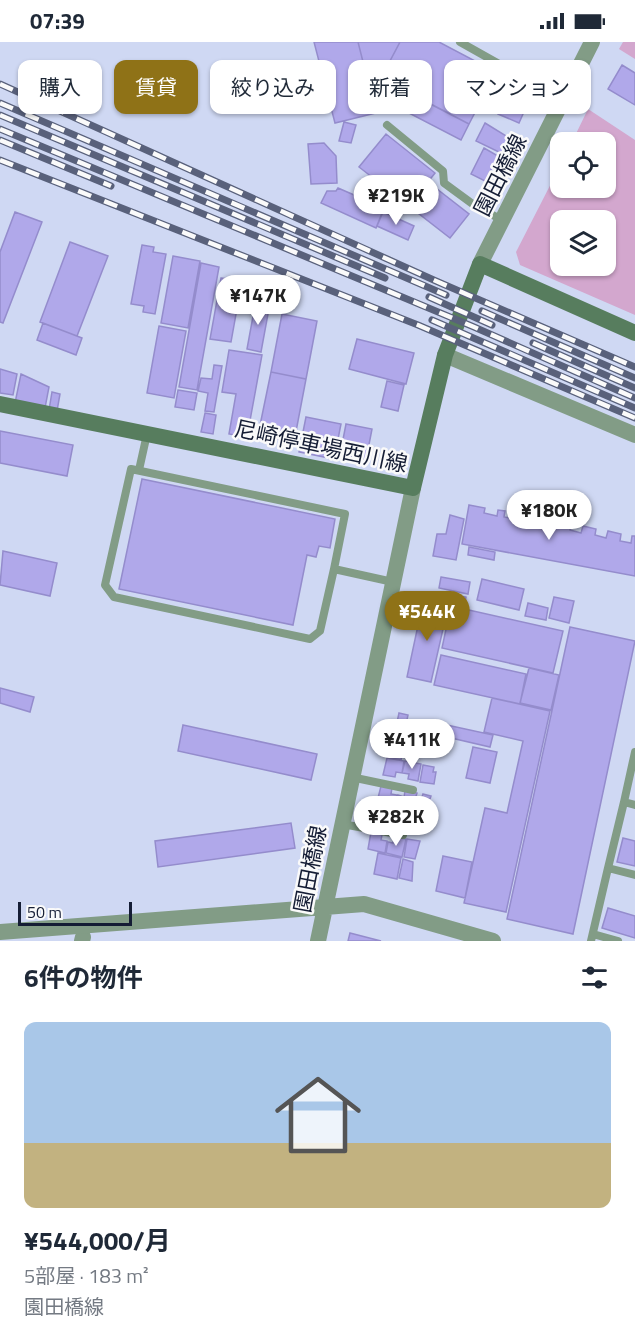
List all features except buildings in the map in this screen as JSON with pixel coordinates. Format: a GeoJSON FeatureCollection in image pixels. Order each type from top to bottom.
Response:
{"type":"FeatureCollection","features":[{"type":"Feature","properties":{"kind":"main road"},"geometry":{"type":"LineString","coordinates":[[480,264],[635,333]]}},
{"type":"Feature","properties":{"kind":"main road","name":"尼崎停車場西川線"},"geometry":{"type":"LineString","coordinates":[[0,404],[413,488],[445,355],[480,264]]}},
{"type":"Feature","properties":{"kind":"street","name":"園田橋線"},"geometry":{"type":"LineString","coordinates":[[583,60],[592,42]]}},
{"type":"Feature","properties":{"kind":"street","name":"園田橋線"},"geometry":{"type":"LineString","coordinates":[[480,264],[556,114]]}},
{"type":"Feature","properties":{"kind":"street"},"geometry":{"type":"LineString","coordinates":[[445,355],[635,435]]}},
{"type":"Feature","properties":{"kind":"street","name":"園田橋線"},"geometry":{"type":"LineString","coordinates":[[318,941],[413,488]]}},
{"type":"Feature","properties":{"kind":"street"},"geometry":{"type":"LineString","coordinates":[[0,932],[364,904],[493,941]]}},
{"type":"Feature","properties":{"kind":"street"},"geometry":{"type":"LineString","coordinates":[[33,941],[82,939],[103,925]]}},
{"type":"Feature","properties":{"kind":"lane"},"geometry":{"type":"LineString","coordinates":[[460,42],[492,60]]}},
{"type":"Feature","properties":{"kind":"lane"},"geometry":{"type":"LineString","coordinates":[[387,125],[443,171],[444,183],[474,205],[502,220]]}},
{"type":"Feature","properties":{"kind":"lane"},"geometry":{"type":"LineString","coordinates":[[139,471],[147,434]]}},
{"type":"Feature","properties":{"kind":"lane"},"geometry":{"type":"LineString","coordinates":[[130,469],[345,514],[334,569],[320,632],[310,639],[114,597],[105,585],[130,469]]}},
{"type":"Feature","properties":{"kind":"lane"},"geometry":{"type":"LineString","coordinates":[[334,569],[393,582]]}},
{"type":"Feature","properties":{"kind":"lane"},"geometry":{"type":"LineString","coordinates":[[618,941],[592,937],[635,752]]}},
{"type":"Feature","properties":{"kind":"lane"},"geometry":{"type":"LineString","coordinates":[[351,777],[413,789]]}},
{"type":"Feature","properties":{"kind":"lane"},"geometry":{"type":"LineString","coordinates":[[624,802],[635,805]]}},
{"type":"Feature","properties":{"kind":"lane"},"geometry":{"type":"LineString","coordinates":[[342,824],[403,835]]}},
{"type":"Feature","properties":{"kind":"lane"},"geometry":{"type":"LineString","coordinates":[[608,868],[635,875]]}},
{"type":"Feature","properties":{"kind":"shaded area"},"geometry":{"type":"Polygon","coordinates":[[[623,42],[635,42],[635,59],[619,49],[623,42]]]}},
{"type":"Feature","properties":{"kind":"shaded area"},"geometry":{"type":"Polygon","coordinates":[[[591,111],[635,140],[635,315],[520,265],[516,252],[550,186],[550,198],[616,198],[616,132],[577,132],[586,114],[591,114],[591,111]]]}},
{"type":"Feature","properties":{"kind":"railway"},"geometry":{"type":"LineString","coordinates":[[0,84],[436,281],[635,367]]}},
{"type":"Feature","properties":{"kind":"railway"},"geometry":{"type":"LineString","coordinates":[[0,103],[446,295]]}},
{"type":"Feature","properties":{"kind":"railway"},"geometry":{"type":"LineString","coordinates":[[0,115],[385,278]]}},
{"type":"Feature","properties":{"kind":"railway"},"geometry":{"type":"LineString","coordinates":[[0,129],[474,327],[635,398]]}},
{"type":"Feature","properties":{"kind":"railway"},"geometry":{"type":"LineString","coordinates":[[0,140],[111,186]]}},
{"type":"Feature","properties":{"kind":"railway"},"geometry":{"type":"LineString","coordinates":[[0,160],[418,325],[635,418]]}},
{"type":"Feature","properties":{"kind":"railway"},"geometry":{"type":"LineString","coordinates":[[429,297],[492,325]]}},
{"type":"Feature","properties":{"kind":"railway"},"geometry":{"type":"LineString","coordinates":[[482,311],[635,378]]}},
{"type":"Feature","properties":{"kind":"railway"},"geometry":{"type":"LineString","coordinates":[[432,320],[635,408]]}},
{"type":"Feature","properties":{"kind":"railway"},"geometry":{"type":"LineString","coordinates":[[533,343],[635,388]]}}]}
